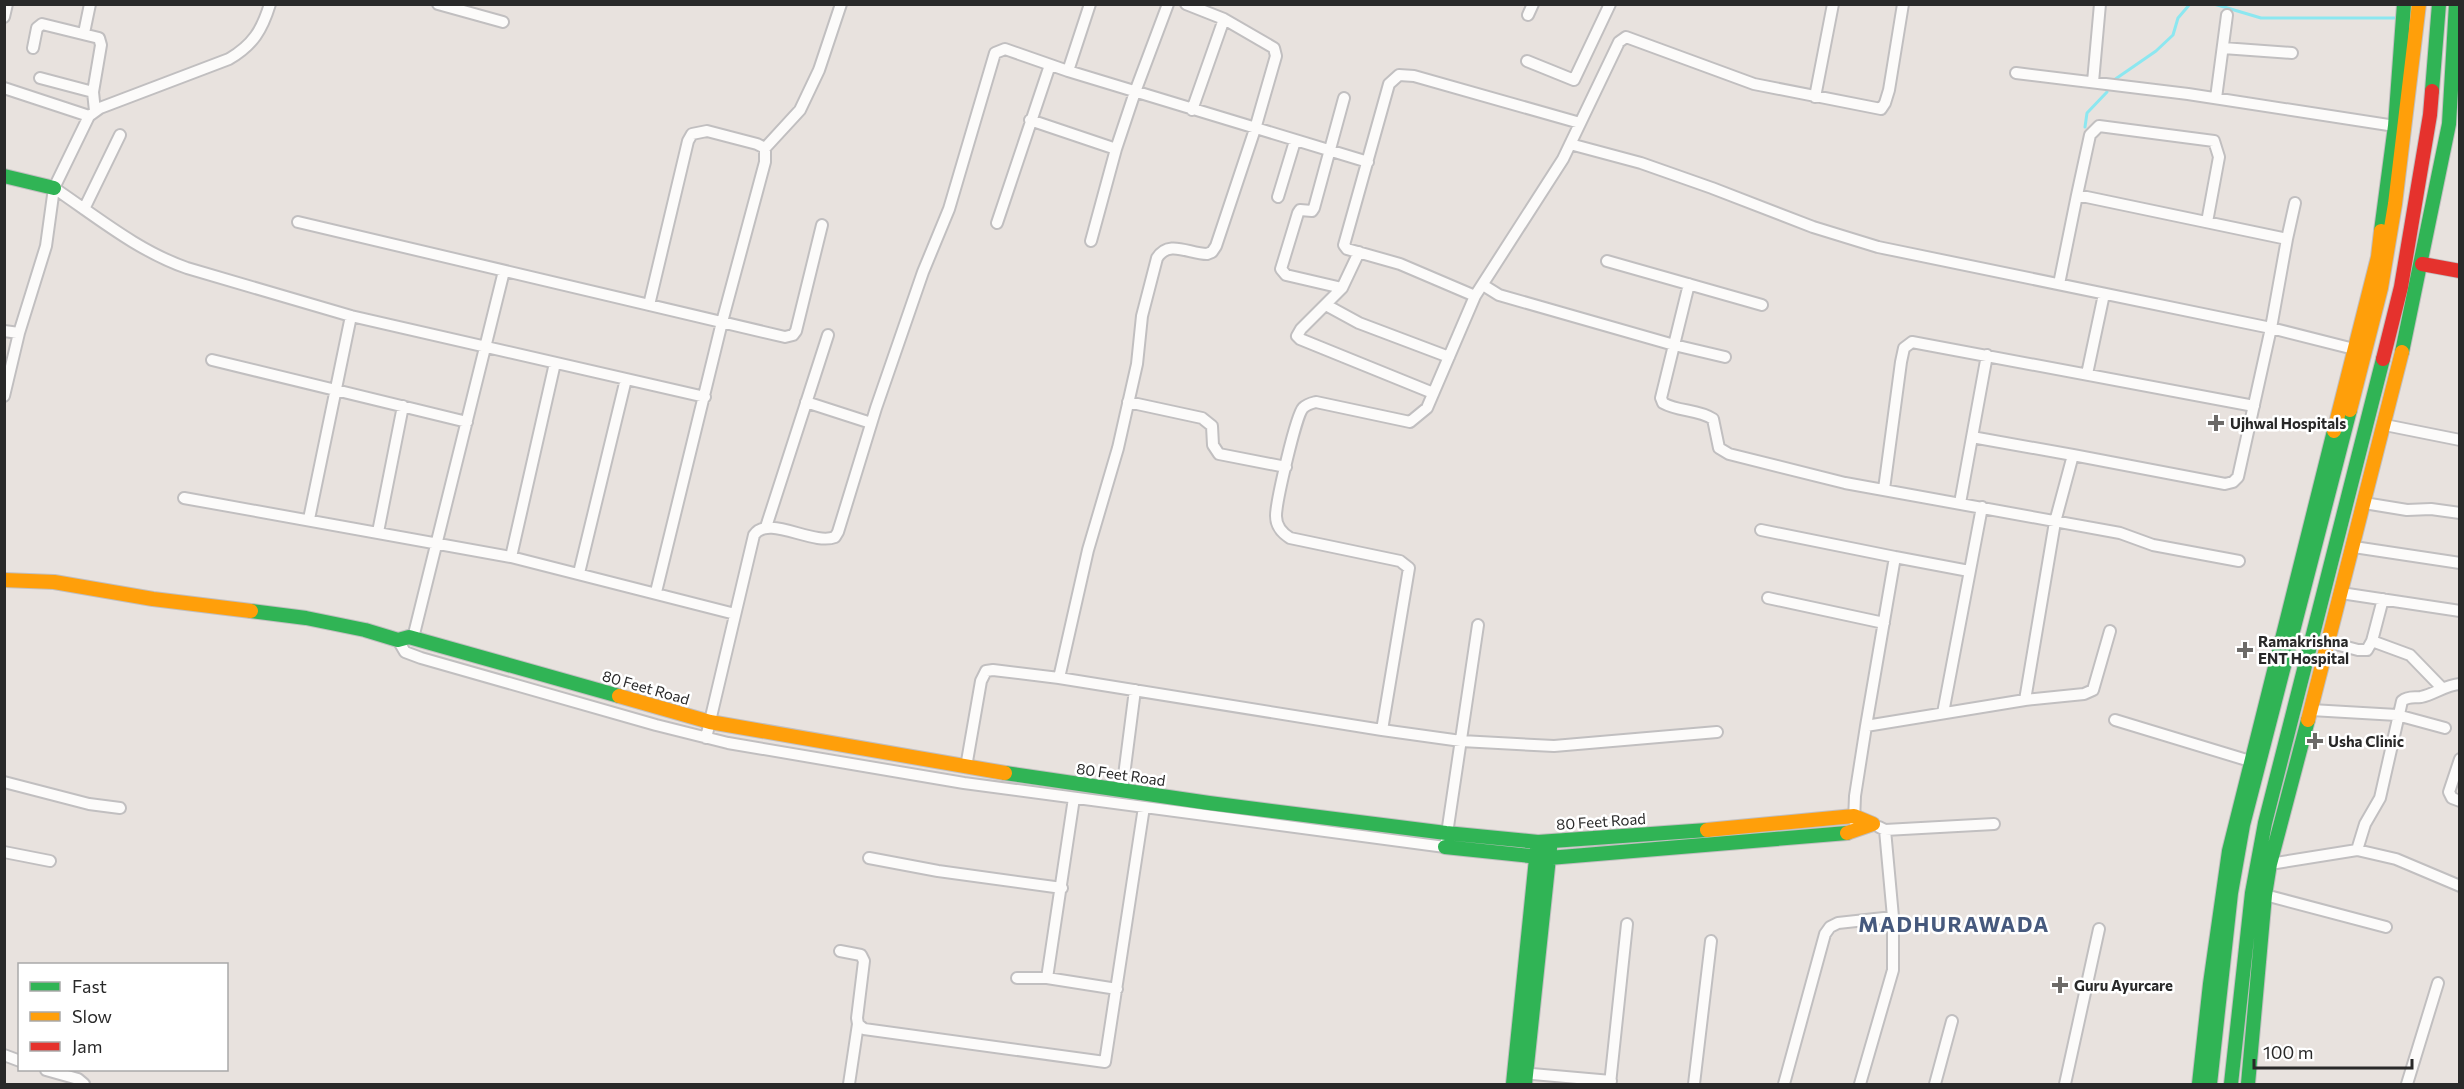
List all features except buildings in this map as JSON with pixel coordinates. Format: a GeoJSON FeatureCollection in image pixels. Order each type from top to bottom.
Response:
{"type":"FeatureCollection","features":[{"type":"Feature","properties":{"kind":"street"},"geometry":{"type":"LineString","coordinates":[[4,17],[7,4]]}},
{"type":"Feature","properties":{"kind":"street"},"geometry":{"type":"LineString","coordinates":[[84,33],[90,4]]}},
{"type":"Feature","properties":{"kind":"street"},"geometry":{"type":"LineString","coordinates":[[4,88],[92,113],[229,59],[246,49],[258,36],[270,4]]}},
{"type":"Feature","properties":{"kind":"street"},"geometry":{"type":"LineString","coordinates":[[438,4],[503,22]]}},
{"type":"Feature","properties":{"kind":"street"},"geometry":{"type":"LineString","coordinates":[[656,592],[722,322],[765,162],[765,148],[801,110],[819,70],[841,4]]}},
{"type":"Feature","properties":{"kind":"street"},"geometry":{"type":"LineString","coordinates":[[1068,71],[1090,4]]}},
{"type":"Feature","properties":{"kind":"street"},"geometry":{"type":"LineString","coordinates":[[1091,241],[1116,149],[1168,4]]}},
{"type":"Feature","properties":{"kind":"street"},"geometry":{"type":"LineString","coordinates":[[1059,678],[1088,550],[1137,364],[1142,316],[1157,258],[1161,252],[1173,248],[1207,254],[1212,252],[1216,246],[1256,129],[1276,56],[1274,48],[1224,19],[1186,4]]}},
{"type":"Feature","properties":{"kind":"street"},"geometry":{"type":"LineString","coordinates":[[1527,61],[1574,80],[1610,4]]}},
{"type":"Feature","properties":{"kind":"street"},"geometry":{"type":"LineString","coordinates":[[1815,97],[1833,4]]}},
{"type":"Feature","properties":{"kind":"street"},"geometry":{"type":"LineString","coordinates":[[1382,730],[1409,568],[1400,561],[1290,538],[1283,533],[1276,516],[1300,413],[1308,404],[1316,402],[1410,422],[1427,408],[1475,296],[1563,159],[1619,42],[1626,37],[1754,84],[1881,109],[1886,103],[1889,90],[1902,4]]}},
{"type":"Feature","properties":{"kind":"street"},"geometry":{"type":"LineString","coordinates":[[2093,82],[2100,4]]}},
{"type":"Feature","properties":{"kind":"street"},"geometry":{"type":"LineString","coordinates":[[2199,1084],[2229,850],[2378,257],[2395,126],[2404,4]]}},
{"type":"Feature","properties":{"kind":"street"},"geometry":{"type":"LineString","coordinates":[[2210,1084],[2231,893],[2243,825],[2381,288],[2399,169],[2419,8]]}},
{"type":"Feature","properties":{"kind":"street"},"geometry":{"type":"LineString","coordinates":[[2248,1084],[2265,895],[2270,864],[2385,425],[2422,264],[2449,124],[2456,56],[2456,13]]}},
{"type":"Feature","properties":{"kind":"street"},"geometry":{"type":"LineString","coordinates":[[2216,98],[2227,15]]}},
{"type":"Feature","properties":{"kind":"street"},"geometry":{"type":"LineString","coordinates":[[2230,1084],[2252,893],[2265,823],[2401,287],[2430,115],[2438,15]]}},
{"type":"Feature","properties":{"kind":"street"},"geometry":{"type":"LineString","coordinates":[[1192,110],[1224,19]]}},
{"type":"Feature","properties":{"kind":"street"},"geometry":{"type":"LineString","coordinates":[[4,396],[19,333],[46,246],[54,188],[92,113],[101,41],[96,36],[42,24],[37,28],[33,48]]}},
{"type":"Feature","properties":{"kind":"street"},"geometry":{"type":"LineString","coordinates":[[2223,48],[2292,53]]}},
{"type":"Feature","properties":{"kind":"street"},"geometry":{"type":"LineString","coordinates":[[706,738],[757,530],[766,527],[824,539],[835,537],[923,272],[949,209],[992,59],[998,50],[1005,49],[1192,110],[1368,162]]}},
{"type":"Feature","properties":{"kind":"street"},"geometry":{"type":"LineString","coordinates":[[997,223],[1050,65]]}},
{"type":"Feature","properties":{"kind":"street"},"geometry":{"type":"LineString","coordinates":[[2016,73],[2216,98],[2395,126]]}},
{"type":"Feature","properties":{"kind":"street"},"geometry":{"type":"LineString","coordinates":[[1475,296],[1400,264],[1347,249],[1344,245],[1389,84],[1399,75],[1414,76],[1580,123]]}},
{"type":"Feature","properties":{"kind":"street"},"geometry":{"type":"LineString","coordinates":[[40,78],[93,92]]}},
{"type":"Feature","properties":{"kind":"street"},"geometry":{"type":"LineString","coordinates":[[1342,288],[1286,275],[1281,269],[1298,213],[1300,210],[1314,208],[1344,98]]}},
{"type":"Feature","properties":{"kind":"street"},"geometry":{"type":"LineString","coordinates":[[1030,120],[1116,149]]}},
{"type":"Feature","properties":{"kind":"street"},"geometry":{"type":"LineString","coordinates":[[2059,284],[2090,135],[2099,126],[2214,141],[2219,157],[2207,222]]}},
{"type":"Feature","properties":{"kind":"street"},"geometry":{"type":"LineString","coordinates":[[649,305],[688,141],[692,134],[707,131],[765,148]]}},
{"type":"Feature","properties":{"kind":"street"},"geometry":{"type":"LineString","coordinates":[[84,209],[120,135]]}},
{"type":"Feature","properties":{"kind":"street"},"geometry":{"type":"LineString","coordinates":[[1278,197],[1295,141]]}},
{"type":"Feature","properties":{"kind":"street"},"geometry":{"type":"LineString","coordinates":[[1570,144],[1641,163],[1813,227],[1878,247],[2271,328],[2354,349]]}},
{"type":"Feature","properties":{"kind":"street"},"geometry":{"type":"LineString","coordinates":[[4,176],[54,188],[164,260],[351,316],[705,397]]}},
{"type":"Feature","properties":{"kind":"street"},"geometry":{"type":"LineString","coordinates":[[2077,195],[2287,239]]}},
{"type":"Feature","properties":{"kind":"street"},"geometry":{"type":"LineString","coordinates":[[1972,437],[2225,484],[2233,482],[2238,477],[2254,406],[2295,202]]}},
{"type":"Feature","properties":{"kind":"street"},"geometry":{"type":"LineString","coordinates":[[298,222],[785,337],[793,335],[822,225]]}},
{"type":"Feature","properties":{"kind":"street"},"geometry":{"type":"LineString","coordinates":[[1359,252],[1342,288],[1301,329],[1297,336],[1434,393]]}},
{"type":"Feature","properties":{"kind":"street"},"geometry":{"type":"LineString","coordinates":[[1607,261],[1762,305]]}},
{"type":"Feature","properties":{"kind":"street"},"geometry":{"type":"LineString","coordinates":[[2422,264],[2460,271]]}},
{"type":"Feature","properties":{"kind":"street"},"geometry":{"type":"LineString","coordinates":[[413,638],[504,271]]}},
{"type":"Feature","properties":{"kind":"street"},"geometry":{"type":"LineString","coordinates":[[1689,284],[1661,398],[1663,403],[1676,409],[1706,414],[1713,419],[1719,448],[1729,454],[1845,483],[2120,533],[2164,548],[2239,561]]}},
{"type":"Feature","properties":{"kind":"street"},"geometry":{"type":"LineString","coordinates":[[1483,285],[1499,295],[1674,345],[1725,357]]}},
{"type":"Feature","properties":{"kind":"street"},"geometry":{"type":"LineString","coordinates":[[2087,374],[2104,294]]}},
{"type":"Feature","properties":{"kind":"street"},"geometry":{"type":"LineString","coordinates":[[1326,305],[1359,323],[1449,357]]}},
{"type":"Feature","properties":{"kind":"street"},"geometry":{"type":"LineString","coordinates":[[309,519],[351,316]]}},
{"type":"Feature","properties":{"kind":"street"},"geometry":{"type":"LineString","coordinates":[[4,331],[19,333]]}},
{"type":"Feature","properties":{"kind":"street"},"geometry":{"type":"LineString","coordinates":[[766,527],[828,335]]}},
{"type":"Feature","properties":{"kind":"street"},"geometry":{"type":"LineString","coordinates":[[1884,489],[1904,348],[1912,342],[2254,406]]}},
{"type":"Feature","properties":{"kind":"street"},"geometry":{"type":"LineString","coordinates":[[1960,503],[1987,355]]}},
{"type":"Feature","properties":{"kind":"street"},"geometry":{"type":"LineString","coordinates":[[212,360],[467,422]]}},
{"type":"Feature","properties":{"kind":"street"},"geometry":{"type":"LineString","coordinates":[[511,556],[555,363]]}},
{"type":"Feature","properties":{"kind":"street"},"geometry":{"type":"LineString","coordinates":[[579,573],[626,379]]}},
{"type":"Feature","properties":{"kind":"street"},"geometry":{"type":"LineString","coordinates":[[806,402],[871,423]]}},
{"type":"Feature","properties":{"kind":"street"},"geometry":{"type":"LineString","coordinates":[[1128,402],[1202,418],[1212,426],[1212,444],[1220,454],[1286,467]]}},
{"type":"Feature","properties":{"kind":"street"},"geometry":{"type":"LineString","coordinates":[[378,532],[403,406]]}},
{"type":"Feature","properties":{"kind":"street"},"geometry":{"type":"LineString","coordinates":[[2385,425],[2460,440]]}},
{"type":"Feature","properties":{"kind":"street"},"geometry":{"type":"LineString","coordinates":[[2025,700],[2055,522],[2073,455]]}},
{"type":"Feature","properties":{"kind":"street"},"geometry":{"type":"LineString","coordinates":[[184,498],[511,556],[735,614]]}},
{"type":"Feature","properties":{"kind":"street"},"geometry":{"type":"LineString","coordinates":[[2364,502],[2407,510],[2431,509],[2460,513]]}},
{"type":"Feature","properties":{"kind":"street"},"geometry":{"type":"LineString","coordinates":[[1943,713],[1982,507]]}},
{"type":"Feature","properties":{"kind":"street"},"geometry":{"type":"LineString","coordinates":[[1761,530],[1970,571]]}},
{"type":"Feature","properties":{"kind":"street"},"geometry":{"type":"LineString","coordinates":[[2354,547],[2460,563]]}},
{"type":"Feature","properties":{"kind":"street"},"geometry":{"type":"LineString","coordinates":[[1854,830],[1866,726],[1895,557]]}},
{"type":"Feature","properties":{"kind":"street"},"geometry":{"type":"LineString","coordinates":[[4,580],[54,582],[153,599],[306,618],[366,630],[398,640],[405,652],[421,658],[706,738],[964,783],[1144,807],[1446,840],[1543,857],[1840,835],[1854,830],[1879,827],[1994,824]]}},
{"type":"Feature","properties":{"kind":"street"},"geometry":{"type":"LineString","coordinates":[[2341,593],[2460,611]]}},
{"type":"Feature","properties":{"kind":"street"},"geometry":{"type":"LineString","coordinates":[[1768,598],[1884,623]]}},
{"type":"Feature","properties":{"kind":"street"},"geometry":{"type":"LineString","coordinates":[[2328,642],[2363,650],[2370,647],[2382,599]]}},
{"type":"Feature","properties":{"kind":"street"},"geometry":{"type":"LineString","coordinates":[[1446,840],[1478,624]]}},
{"type":"Feature","properties":{"kind":"street"},"geometry":{"type":"LineString","coordinates":[[1866,726],[2025,700],[2084,694],[2093,690],[2110,631]]}},
{"type":"Feature","properties":{"kind":"street","name":"80 Feet Road"},"geometry":{"type":"LineString","coordinates":[[398,640],[413,638],[710,722],[966,767],[1446,840],[1544,842],[1752,827],[1854,816]]}},
{"type":"Feature","properties":{"kind":"street"},"geometry":{"type":"LineString","coordinates":[[2372,641],[2410,655],[2442,688]]}},
{"type":"Feature","properties":{"kind":"street"},"geometry":{"type":"LineString","coordinates":[[966,767],[983,674],[993,670],[1059,678],[1461,741],[1554,746],[1717,732]]}},
{"type":"Feature","properties":{"kind":"street"},"geometry":{"type":"LineString","coordinates":[[2357,850],[2365,824],[2379,798],[2388,766],[2397,715],[2404,699],[2427,695],[2442,688],[2460,684]]}},
{"type":"Feature","properties":{"kind":"street"},"geometry":{"type":"LineString","coordinates":[[1122,791],[1135,690]]}},
{"type":"Feature","properties":{"kind":"street"},"geometry":{"type":"LineString","coordinates":[[2311,711],[2397,715],[2445,728]]}},
{"type":"Feature","properties":{"kind":"street"},"geometry":{"type":"LineString","coordinates":[[2115,720],[2250,760]]}},
{"type":"Feature","properties":{"kind":"street"},"geometry":{"type":"LineString","coordinates":[[2460,759],[2449,792],[2452,798],[2460,801]]}},
{"type":"Feature","properties":{"kind":"street"},"geometry":{"type":"LineString","coordinates":[[4,782],[89,804],[120,808]]}},
{"type":"Feature","properties":{"kind":"street"},"geometry":{"type":"LineString","coordinates":[[1047,978],[1074,798]]}},
{"type":"Feature","properties":{"kind":"street"},"geometry":{"type":"LineString","coordinates":[[858,1024],[872,1032],[1105,1062],[1144,807]]}},
{"type":"Feature","properties":{"kind":"street"},"geometry":{"type":"LineString","coordinates":[[1854,816],[1879,827]]}},
{"type":"Feature","properties":{"kind":"street"},"geometry":{"type":"LineString","coordinates":[[1860,1084],[1893,969],[1893,917],[1879,827]]}},
{"type":"Feature","properties":{"kind":"street"},"geometry":{"type":"LineString","coordinates":[[1544,842],[1520,1079],[1610,1083],[1627,924]]}},
{"type":"Feature","properties":{"kind":"street"},"geometry":{"type":"LineString","coordinates":[[2270,864],[2357,850],[2396,859],[2460,886]]}},
{"type":"Feature","properties":{"kind":"street"},"geometry":{"type":"LineString","coordinates":[[4,852],[50,861]]}},
{"type":"Feature","properties":{"kind":"street"},"geometry":{"type":"LineString","coordinates":[[869,858],[938,871],[1062,888]]}},
{"type":"Feature","properties":{"kind":"street"},"geometry":{"type":"LineString","coordinates":[[2265,895],[2386,927]]}},
{"type":"Feature","properties":{"kind":"street"},"geometry":{"type":"LineString","coordinates":[[1784,1084],[1825,934],[1838,923],[1893,917]]}},
{"type":"Feature","properties":{"kind":"street"},"geometry":{"type":"LineString","coordinates":[[2065,1084],[2099,929]]}},
{"type":"Feature","properties":{"kind":"street"},"geometry":{"type":"LineString","coordinates":[[1694,1084],[1711,940]]}},
{"type":"Feature","properties":{"kind":"street"},"geometry":{"type":"LineString","coordinates":[[840,951],[861,956],[864,961],[849,1084]]}},
{"type":"Feature","properties":{"kind":"street"},"geometry":{"type":"LineString","coordinates":[[1017,978],[1047,978],[1117,989]]}},
{"type":"Feature","properties":{"kind":"street"},"geometry":{"type":"LineString","coordinates":[[2407,1084],[2438,983]]}},
{"type":"Feature","properties":{"kind":"street"},"geometry":{"type":"LineString","coordinates":[[1935,1084],[1952,1021]]}},
{"type":"Feature","properties":{"kind":"street"},"geometry":{"type":"LineString","coordinates":[[50,1071],[78,1079],[84,1084]]}},
{"type":"Feature","properties":{"kind":"waterway"},"geometry":{"type":"LineString","coordinates":[[2114,80],[2156,51],[2173,35],[2178,18],[2190,4]]}},
{"type":"Feature","properties":{"kind":"waterway"},"geometry":{"type":"LineString","coordinates":[[2214,4],[2261,18],[2397,18]]}},
{"type":"Feature","properties":{"kind":"waterway"},"geometry":{"type":"LineString","coordinates":[[2085,127],[2087,113],[2107,92]]}},
{"type":"Feature","properties":{"kind":"traffic: fast"},"geometry":{"type":"LineString","coordinates":[[2381,231],[2395,126],[2404,4]]}},
{"type":"Feature","properties":{"kind":"traffic: fast"},"geometry":{"type":"LineString","coordinates":[[2432,91],[2439,4]]}},
{"type":"Feature","properties":{"kind":"traffic: fast"},"geometry":{"type":"LineString","coordinates":[[2402,352],[2449,124],[2456,4]]}},
{"type":"Feature","properties":{"kind":"traffic: fast"},"geometry":{"type":"LineString","coordinates":[[4,176],[54,188]]}},
{"type":"Feature","properties":{"kind":"traffic: fast"},"geometry":{"type":"LineString","coordinates":[[2231,1084],[2252,893],[2265,823],[2383,359]]}},
{"type":"Feature","properties":{"kind":"traffic: fast"},"geometry":{"type":"LineString","coordinates":[[2210,1084],[2231,893],[2243,825],[2350,410]]}},
{"type":"Feature","properties":{"kind":"traffic: fast"},"geometry":{"type":"LineString","coordinates":[[2199,1084],[2210,984],[2229,851],[2334,431]]}},
{"type":"Feature","properties":{"kind":"traffic: fast"},"geometry":{"type":"LineString","coordinates":[[251,611],[306,618],[365,630],[398,640],[409,637],[619,696]]}},
{"type":"Feature","properties":{"kind":"traffic: fast"},"geometry":{"type":"LineString","coordinates":[[2248,1084],[2265,895],[2270,864],[2308,720]]}},
{"type":"Feature","properties":{"kind":"traffic: fast"},"geometry":{"type":"LineString","coordinates":[[1005,773],[1209,803],[1446,833],[1538,842],[1707,830]]}},
{"type":"Feature","properties":{"kind":"traffic: fast"},"geometry":{"type":"LineString","coordinates":[[1445,847],[1549,858],[1847,833]]}},
{"type":"Feature","properties":{"kind":"traffic: fast"},"geometry":{"type":"LineString","coordinates":[[1525,1084],[1550,848]]}},
{"type":"Feature","properties":{"kind":"traffic: fast"},"geometry":{"type":"LineString","coordinates":[[1513,1084],[1537,849]]}},
{"type":"Feature","properties":{"kind":"traffic: slow"},"geometry":{"type":"LineString","coordinates":[[2350,410],[2381,288],[2395,204],[2419,4]]}},
{"type":"Feature","properties":{"kind":"traffic: slow"},"geometry":{"type":"LineString","coordinates":[[2334,431],[2378,257],[2381,231]]}},
{"type":"Feature","properties":{"kind":"traffic: slow"},"geometry":{"type":"LineString","coordinates":[[2308,720],[2402,352]]}},
{"type":"Feature","properties":{"kind":"traffic: slow"},"geometry":{"type":"LineString","coordinates":[[4,580],[54,582],[153,599],[251,611]]}},
{"type":"Feature","properties":{"kind":"traffic: slow"},"geometry":{"type":"LineString","coordinates":[[619,696],[710,722],[1005,773]]}},
{"type":"Feature","properties":{"kind":"traffic: slow"},"geometry":{"type":"LineString","coordinates":[[1707,830],[1854,816],[1873,824],[1847,833]]}},
{"type":"Feature","properties":{"kind":"traffic: jam"},"geometry":{"type":"LineString","coordinates":[[2383,359],[2401,287],[2432,91]]}},
{"type":"Feature","properties":{"kind":"traffic: jam"},"geometry":{"type":"LineString","coordinates":[[2422,264],[2460,271]]}},
{"type":"Feature","properties":{"kind":"place","name":"Ujhwal Hospitals"},"geometry":{"type":"Point","coordinates":[2216,423]}},
{"type":"Feature","properties":{"kind":"place","name":"Ramakrishna ENT Hospital"},"geometry":{"type":"Point","coordinates":[2245,650]}},
{"type":"Feature","properties":{"kind":"place","name":"Usha Clinic"},"geometry":{"type":"Point","coordinates":[2315,741]}},
{"type":"Feature","properties":{"kind":"place","name":"Guru Ayurcare"},"geometry":{"type":"Point","coordinates":[2060,985]}},
{"type":"Feature","properties":{"kind":"district","name":"MADHURAWADA"},"geometry":{"type":"Point","coordinates":[1954,923]}}]}
